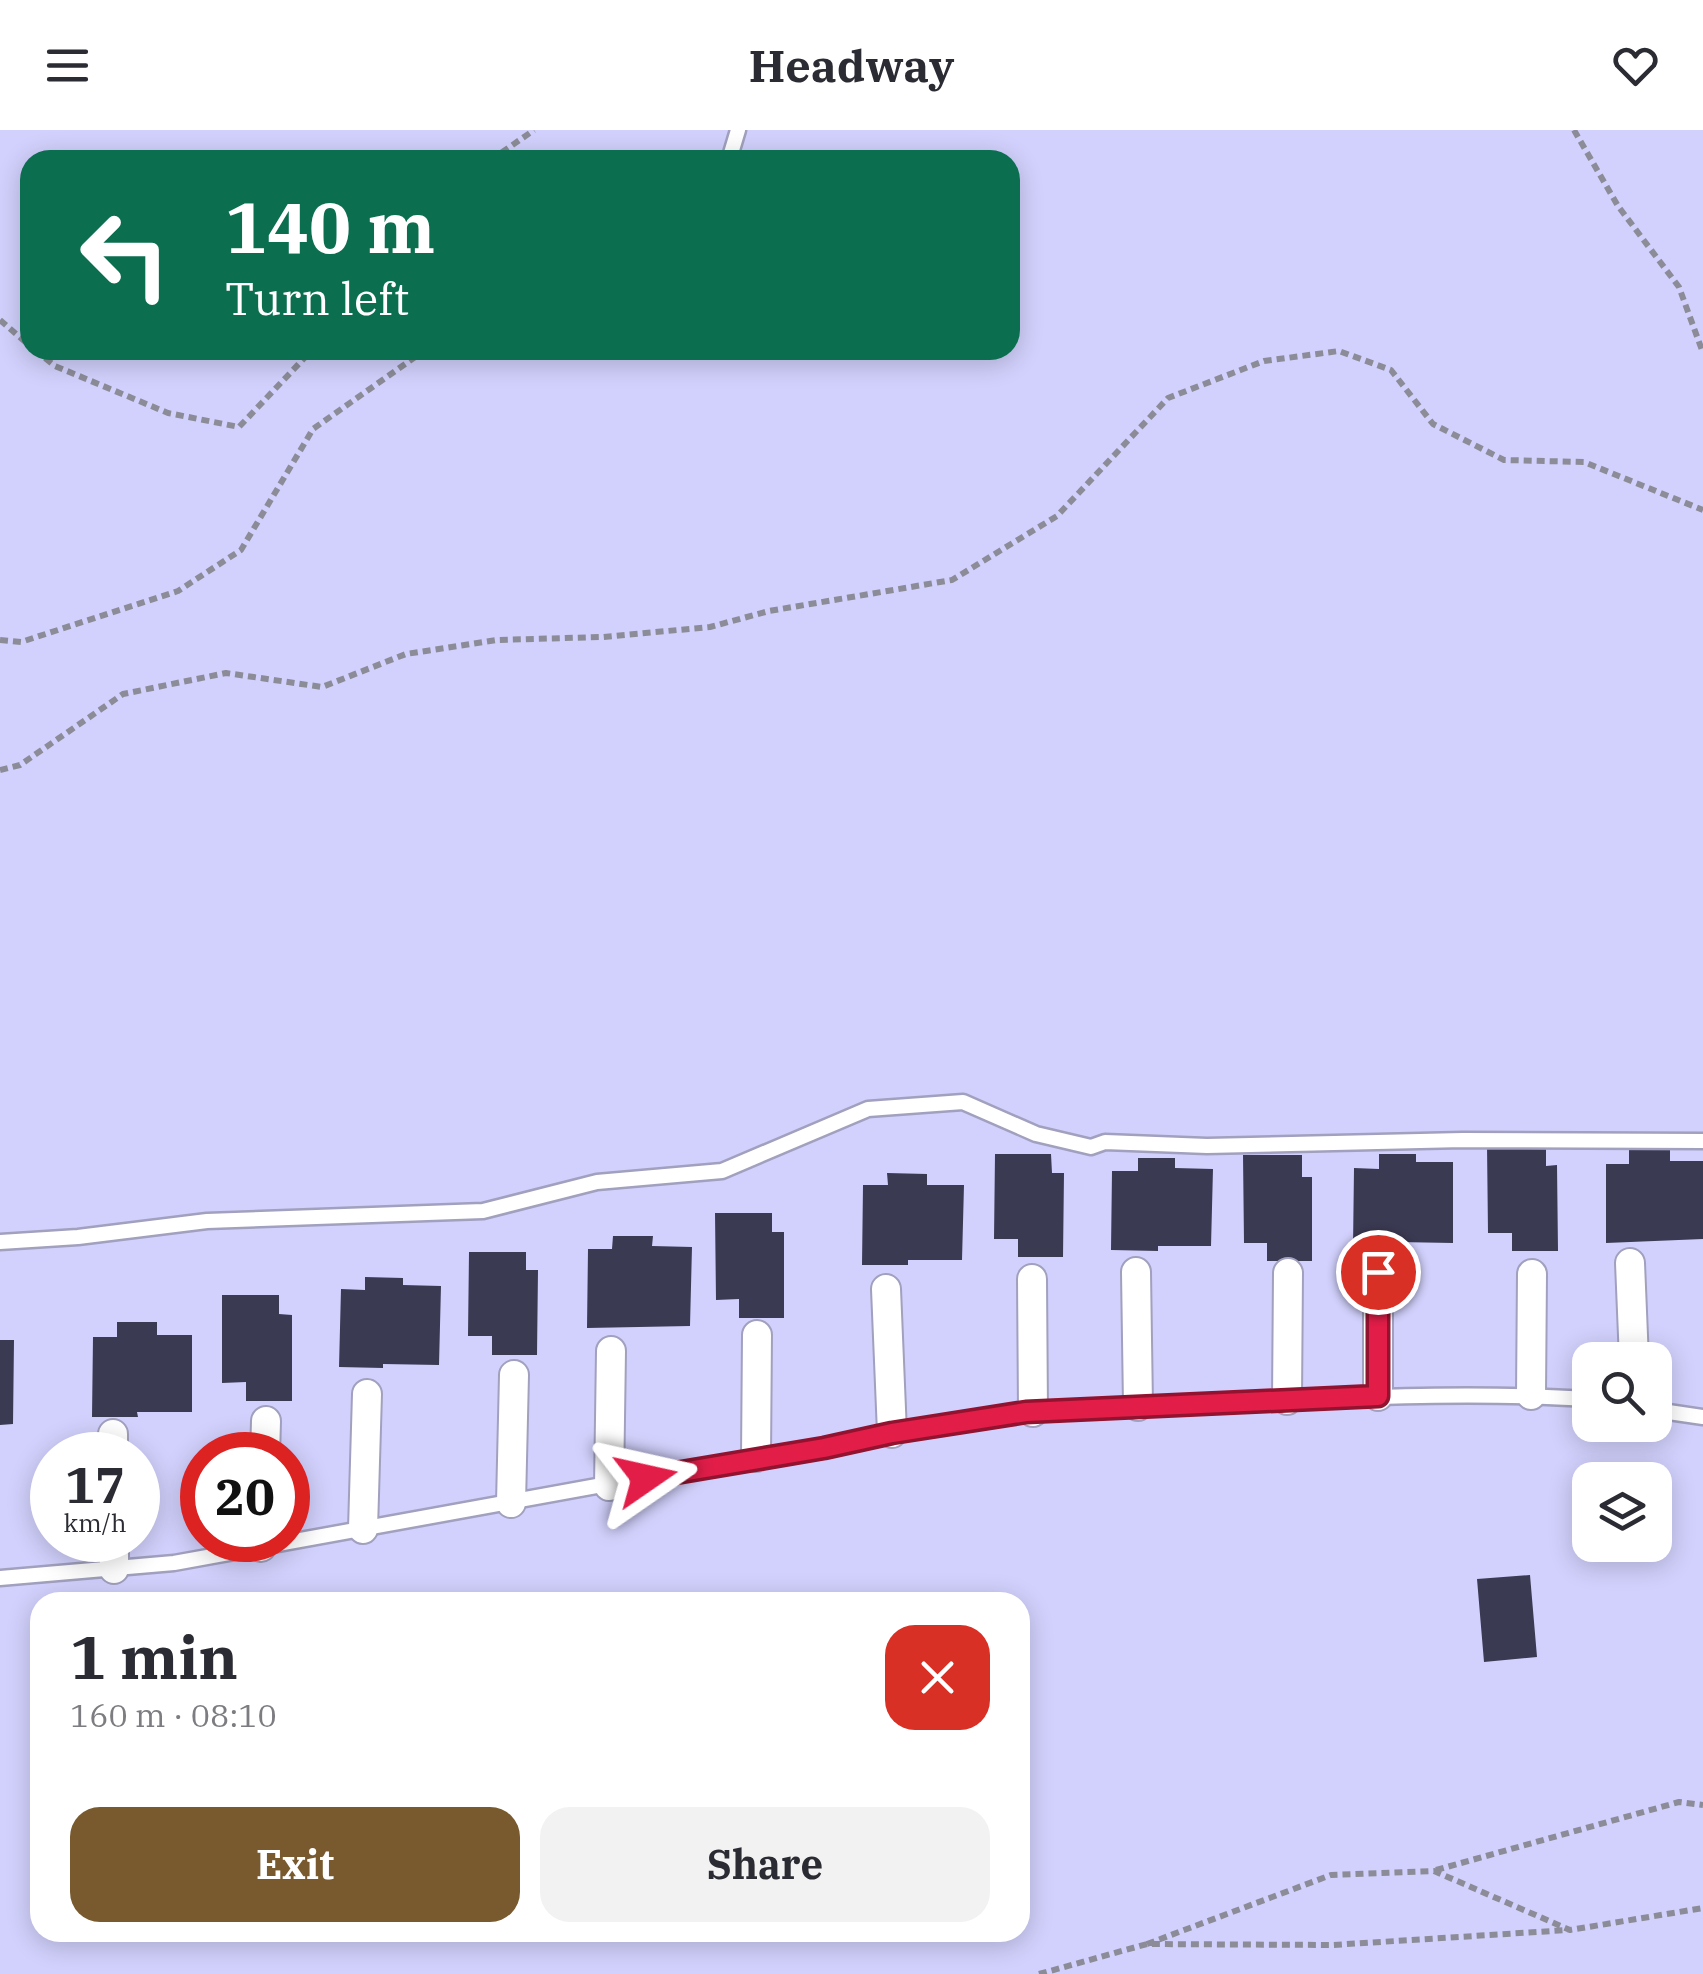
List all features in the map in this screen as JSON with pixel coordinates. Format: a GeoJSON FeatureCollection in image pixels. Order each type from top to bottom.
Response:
{"type":"FeatureCollection","features":[{"type":"Feature","properties":{"kind":"street"},"geometry":{"type":"LineString","coordinates":[[1630,1264],[1633,1342]]}},
{"type":"Feature","properties":{"kind":"street"},"geometry":{"type":"LineString","coordinates":[[1136,1272],[1138,1406]]}},
{"type":"Feature","properties":{"kind":"street"},"geometry":{"type":"LineString","coordinates":[[1378,1272],[1378,1396]]}},
{"type":"Feature","properties":{"kind":"street"},"geometry":{"type":"LineString","coordinates":[[1287,1400],[1288,1273]]}},
{"type":"Feature","properties":{"kind":"street"},"geometry":{"type":"LineString","coordinates":[[1531,1395],[1532,1274]]}},
{"type":"Feature","properties":{"kind":"street"},"geometry":{"type":"LineString","coordinates":[[1032,1279],[1034,1412]]}},
{"type":"Feature","properties":{"kind":"street"},"geometry":{"type":"LineString","coordinates":[[886,1290],[892,1433]]}},
{"type":"Feature","properties":{"kind":"street"},"geometry":{"type":"LineString","coordinates":[[756,1458],[757,1334]]}},
{"type":"Feature","properties":{"kind":"street"},"geometry":{"type":"LineString","coordinates":[[609,1486],[610,1350]]}},
{"type":"Feature","properties":{"kind":"street"},"geometry":{"type":"LineString","coordinates":[[511,1503],[514,1375]]}},
{"type":"Feature","properties":{"kind":"street"},"geometry":{"type":"LineString","coordinates":[[363,1528],[367,1394]]}},
{"type":"Feature","properties":{"kind":"street"},"geometry":{"type":"LineString","coordinates":[[266,1422],[266,1432]]}},
{"type":"Feature","properties":{"kind":"street"},"geometry":{"type":"LineString","coordinates":[[114,1562],[114,1568]]}},
{"type":"Feature","properties":{"kind":"lane"},"geometry":{"type":"LineString","coordinates":[[0,1242],[207,1221],[483,1211],[597,1182],[722,1171],[868,1108],[963,1102],[1036,1134],[1091,1148],[1105,1142],[1206,1146],[1462,1140],[1703,1141]]}},
{"type":"Feature","properties":{"kind":"lane"},"geometry":{"type":"LineString","coordinates":[[310,1536],[892,1433],[1034,1412],[1378,1396],[1572,1398]]}},
{"type":"Feature","properties":{"kind":"lane"},"geometry":{"type":"LineString","coordinates":[[1672,1413],[1703,1418]]}},
{"type":"Feature","properties":{"kind":"lane"},"geometry":{"type":"LineString","coordinates":[[0,1578],[180,1562]]}},
{"type":"Feature","properties":{"kind":"path"},"geometry":{"type":"LineString","coordinates":[[505,150],[534,130]]}},
{"type":"Feature","properties":{"kind":"path"},"geometry":{"type":"LineString","coordinates":[[1574,130],[1618,206],[1680,287],[1703,353]]}},
{"type":"Feature","properties":{"kind":"path"},"geometry":{"type":"LineString","coordinates":[[0,320],[20,337]]}},
{"type":"Feature","properties":{"kind":"path"},"geometry":{"type":"LineString","coordinates":[[0,770],[20,765],[123,694],[140,690],[226,674],[322,687],[406,654],[497,640],[710,628],[770,611],[952,580],[1057,516],[1168,398],[1264,361],[1339,351],[1391,370],[1433,424],[1504,460],[1584,462],[1703,510]]}},
{"type":"Feature","properties":{"kind":"path"},"geometry":{"type":"LineString","coordinates":[[47,360],[168,413],[239,427],[303,360]]}},
{"type":"Feature","properties":{"kind":"path"},"geometry":{"type":"LineString","coordinates":[[0,640],[21,642],[178,591],[241,550],[313,429],[411,360]]}},
{"type":"Feature","properties":{"kind":"path"},"geometry":{"type":"LineString","coordinates":[[1039,1974],[1147,1944],[1330,1875],[1434,1871],[1679,1802],[1703,1805]]}},
{"type":"Feature","properties":{"kind":"path"},"geometry":{"type":"LineString","coordinates":[[1434,1871],[1570,1930]]}},
{"type":"Feature","properties":{"kind":"path"},"geometry":{"type":"LineString","coordinates":[[1147,1944],[1333,1945],[1570,1930],[1703,1908]]}},
{"type":"Feature","properties":{"kind":"shaded area"},"geometry":{"type":"Polygon","coordinates":[[[0,130],[1703,130],[1703,1974],[0,1974],[0,130]]]}},
{"type":"Feature","properties":{"kind":"building"},"geometry":{"type":"Polygon","coordinates":[[[1487,1145],[1546,1145],[1546,1166],[1557,1165],[1558,1251],[1512,1251],[1512,1233],[1488,1233],[1487,1145]]]}},
{"type":"Feature","properties":{"kind":"building"},"geometry":{"type":"Polygon","coordinates":[[[1629,1150],[1670,1150],[1670,1161],[1703,1161],[1703,1239],[1606,1243],[1606,1164],[1629,1164],[1629,1150]]]}},
{"type":"Feature","properties":{"kind":"building"},"geometry":{"type":"Polygon","coordinates":[[[995,1154],[1051,1154],[1052,1173],[1064,1173],[1063,1257],[1018,1257],[1018,1239],[994,1239],[995,1154]]]}},
{"type":"Feature","properties":{"kind":"building"},"geometry":{"type":"Polygon","coordinates":[[[1379,1154],[1416,1154],[1416,1162],[1453,1162],[1453,1243],[1397,1242],[1397,1247],[1353,1247],[1354,1168],[1379,1169],[1379,1154]]]}},
{"type":"Feature","properties":{"kind":"building"},"geometry":{"type":"Polygon","coordinates":[[[1243,1155],[1302,1155],[1302,1177],[1312,1177],[1312,1261],[1267,1261],[1267,1243],[1244,1243],[1243,1155]]]}},
{"type":"Feature","properties":{"kind":"building"},"geometry":{"type":"Polygon","coordinates":[[[1138,1158],[1175,1158],[1175,1168],[1213,1169],[1211,1246],[1111,1250],[1112,1171],[1138,1171],[1138,1158]]]}},
{"type":"Feature","properties":{"kind":"building"},"geometry":{"type":"Polygon","coordinates":[[[887,1173],[927,1174],[927,1185],[964,1185],[962,1260],[862,1265],[863,1185],[888,1185],[887,1173]]]}},
{"type":"Feature","properties":{"kind":"building"},"geometry":{"type":"Polygon","coordinates":[[[715,1213],[772,1213],[772,1232],[784,1232],[784,1318],[739,1318],[739,1299],[716,1300],[715,1213]]]}},
{"type":"Feature","properties":{"kind":"building"},"geometry":{"type":"Polygon","coordinates":[[[613,1236],[653,1236],[652,1246],[692,1247],[690,1326],[587,1328],[588,1249],[612,1249],[613,1236]]]}},
{"type":"Feature","properties":{"kind":"building"},"geometry":{"type":"Polygon","coordinates":[[[469,1252],[526,1252],[526,1270],[538,1270],[537,1355],[492,1355],[492,1336],[468,1336],[469,1252]]]}},
{"type":"Feature","properties":{"kind":"building"},"geometry":{"type":"Polygon","coordinates":[[[365,1277],[403,1278],[403,1285],[441,1286],[439,1365],[339,1367],[341,1289],[365,1290],[365,1277]]]}},
{"type":"Feature","properties":{"kind":"building"},"geometry":{"type":"Polygon","coordinates":[[[222,1295],[279,1295],[279,1314],[292,1315],[292,1401],[246,1401],[246,1382],[222,1383],[222,1295]]]}},
{"type":"Feature","properties":{"kind":"building"},"geometry":{"type":"Polygon","coordinates":[[[117,1322],[157,1322],[157,1335],[192,1335],[192,1412],[92,1417],[93,1337],[117,1337],[117,1322]]]}},
{"type":"Feature","properties":{"kind":"building"},"geometry":{"type":"Polygon","coordinates":[[[0,1340],[14,1340],[13,1424],[0,1425],[0,1340]]]}},
{"type":"Feature","properties":{"kind":"building"},"geometry":{"type":"Polygon","coordinates":[[[1530,1575],[1537,1657],[1484,1662],[1477,1579],[1530,1575]]]}},
{"type":"Feature","properties":{"kind":"route"},"geometry":{"type":"LineString","coordinates":[[646,1478],[1026,1412],[1378,1396],[1378,1272]]}}]}
